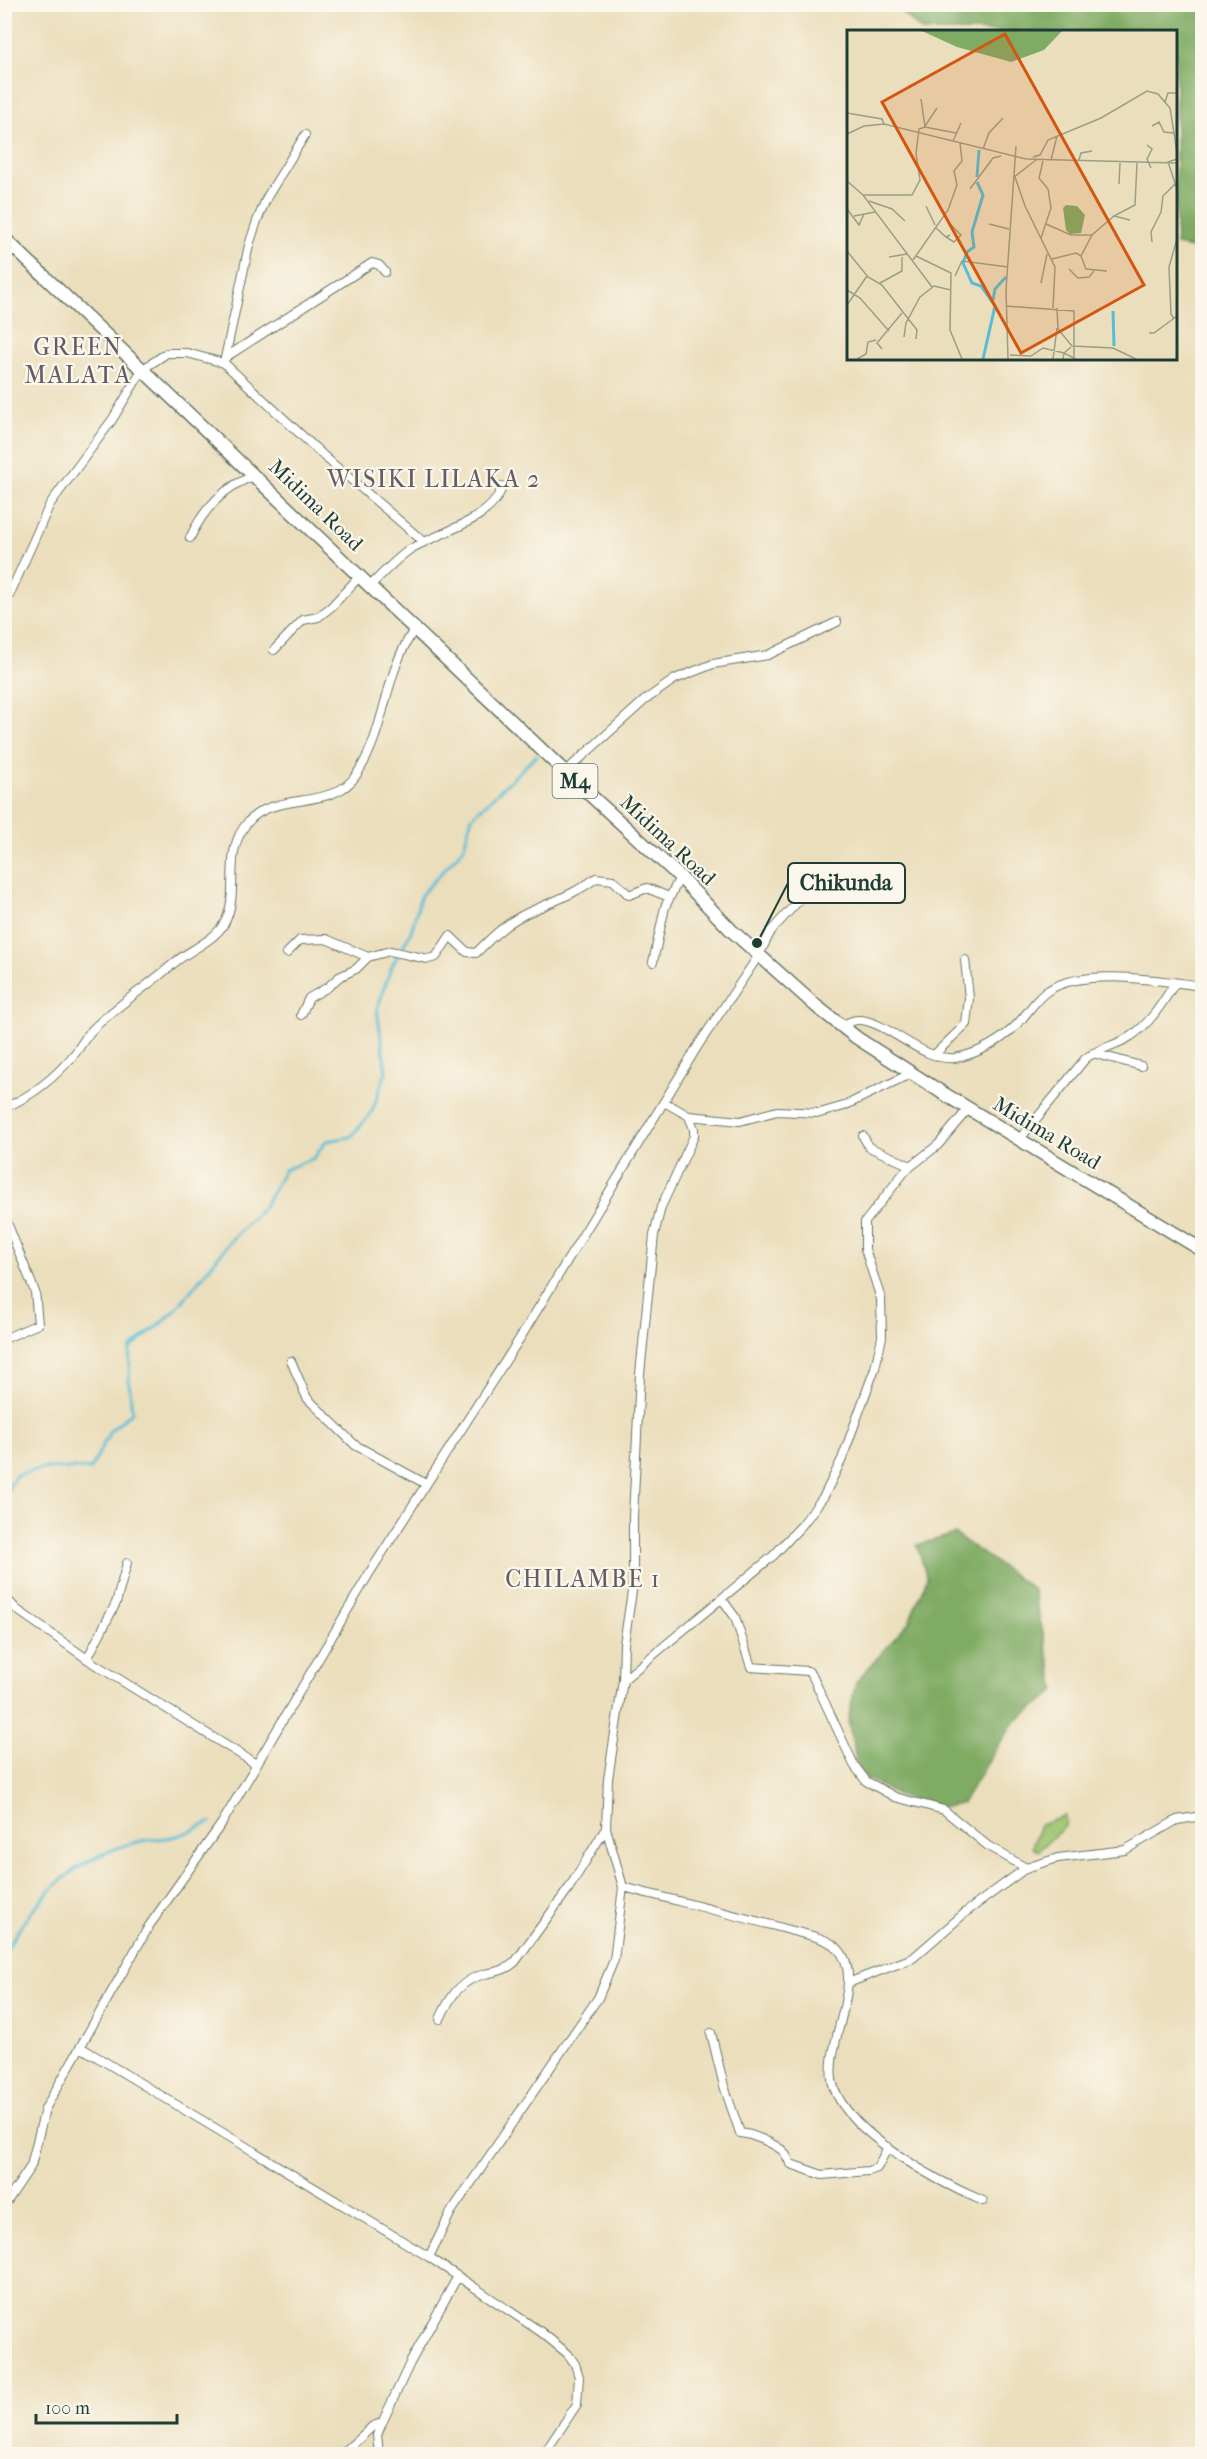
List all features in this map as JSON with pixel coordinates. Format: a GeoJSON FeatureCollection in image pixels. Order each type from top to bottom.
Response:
{"type":"FeatureCollection","features":[{"type":"Feature","properties":{"kind":"main road","name":"Midima Road"},"geometry":{"type":"LineString","coordinates":[[4,238],[416,627],[565,772],[680,877],[759,955],[841,1026],[968,1109],[1203,1250]]}},
{"type":"Feature","properties":{"kind":"street"},"geometry":{"type":"LineString","coordinates":[[225,360],[249,245],[257,221],[267,197],[304,135]]}},
{"type":"Feature","properties":{"kind":"street"},"geometry":{"type":"LineString","coordinates":[[225,360],[372,263],[379,265],[385,272]]}},
{"type":"Feature","properties":{"kind":"street"},"geometry":{"type":"LineString","coordinates":[[4,607],[50,504],[112,420],[143,369],[166,353],[187,353],[225,360],[326,458],[424,542]]}},
{"type":"Feature","properties":{"kind":"street"},"geometry":{"type":"LineString","coordinates":[[190,538],[198,520],[219,499],[240,481],[257,476]]}},
{"type":"Feature","properties":{"kind":"street"},"geometry":{"type":"LineString","coordinates":[[371,585],[394,562],[424,542],[471,519],[494,502],[502,486]]}},
{"type":"Feature","properties":{"kind":"street"},"geometry":{"type":"LineString","coordinates":[[274,650],[303,620],[318,616],[331,607],[360,576]]}},
{"type":"Feature","properties":{"kind":"street"},"geometry":{"type":"LineString","coordinates":[[565,772],[645,700],[675,679],[713,664],[768,655],[837,622]]}},
{"type":"Feature","properties":{"kind":"street"},"geometry":{"type":"LineString","coordinates":[[4,1108],[43,1084],[66,1064],[95,1027],[186,952],[217,933],[230,912],[234,848],[239,834],[254,815],[278,805],[319,798],[348,786],[356,777],[376,732],[398,655],[416,627]]}},
{"type":"Feature","properties":{"kind":"street"},"geometry":{"type":"LineString","coordinates":[[653,962],[669,897],[680,877]]}},
{"type":"Feature","properties":{"kind":"street"},"geometry":{"type":"LineString","coordinates":[[301,1015],[309,998],[328,987],[339,977],[356,969],[368,957],[390,951],[428,958],[436,957],[450,936],[467,952],[476,953],[487,940],[523,915],[535,912],[554,900],[578,892],[596,878],[613,880],[629,895],[647,888],[669,897]]}},
{"type":"Feature","properties":{"kind":"street"},"geometry":{"type":"LineString","coordinates":[[4,2206],[31,2166],[45,2109],[82,2048],[149,1926],[222,1823],[370,1572],[522,1335],[664,1102],[779,921],[809,891],[822,883]]}},
{"type":"Feature","properties":{"kind":"street"},"geometry":{"type":"LineString","coordinates":[[287,953],[300,940],[326,939],[368,957]]}},
{"type":"Feature","properties":{"kind":"street"},"geometry":{"type":"LineString","coordinates":[[934,1054],[966,1024],[969,998],[965,960]]}},
{"type":"Feature","properties":{"kind":"street"},"geometry":{"type":"LineString","coordinates":[[841,1026],[853,1021],[868,1022],[934,1054],[951,1058],[964,1056],[998,1041],[1013,1030],[1048,990],[1063,983],[1104,978],[1203,986]]}},
{"type":"Feature","properties":{"kind":"street"},"geometry":{"type":"LineString","coordinates":[[1019,1140],[1093,1053],[1131,1036],[1144,1026],[1176,983]]}},
{"type":"Feature","properties":{"kind":"street"},"geometry":{"type":"LineString","coordinates":[[1093,1053],[1141,1066]]}},
{"type":"Feature","properties":{"kind":"street"},"geometry":{"type":"LineString","coordinates":[[664,1102],[689,1116],[740,1121],[777,1111],[807,1113],[831,1111],[912,1073]]}},
{"type":"Feature","properties":{"kind":"street"},"geometry":{"type":"LineString","coordinates":[[623,1680],[773,1556],[802,1525],[824,1496],[835,1475],[875,1368],[882,1337],[881,1299],[866,1249],[865,1222],[888,1190],[911,1166],[938,1145],[968,1109]]}},
{"type":"Feature","properties":{"kind":"street"},"geometry":{"type":"LineString","coordinates":[[429,2257],[451,2212],[598,1998],[614,1960],[623,1887],[606,1828],[608,1779],[623,1680],[624,1644],[634,1566],[633,1517],[640,1374],[654,1235],[661,1207],[694,1136],[689,1116]]}},
{"type":"Feature","properties":{"kind":"street"},"geometry":{"type":"LineString","coordinates":[[863,1136],[869,1147],[884,1156],[911,1166]]}},
{"type":"Feature","properties":{"kind":"street"},"geometry":{"type":"LineString","coordinates":[[4,1215],[35,1292],[39,1324],[4,1339]]}},
{"type":"Feature","properties":{"kind":"street"},"geometry":{"type":"LineString","coordinates":[[291,1360],[307,1398],[355,1445],[426,1484]]}},
{"type":"Feature","properties":{"kind":"street"},"geometry":{"type":"LineString","coordinates":[[87,1659],[116,1603],[127,1563]]}},
{"type":"Feature","properties":{"kind":"street"},"geometry":{"type":"LineString","coordinates":[[4,1596],[16,1609],[87,1659],[256,1764]]}},
{"type":"Feature","properties":{"kind":"street"},"geometry":{"type":"LineString","coordinates":[[722,1599],[735,1617],[752,1667],[808,1671],[812,1675],[854,1765],[866,1781],[895,1797],[944,1810],[988,1846],[1026,1868]]}},
{"type":"Feature","properties":{"kind":"street"},"geometry":{"type":"LineString","coordinates":[[849,1983],[913,1958],[966,1912],[1026,1868],[1058,1858],[1125,1850],[1177,1820],[1203,1816]]}},
{"type":"Feature","properties":{"kind":"street"},"geometry":{"type":"LineString","coordinates":[[440,2019],[458,1987],[483,1974],[506,1970],[515,1962],[570,1888],[606,1828]]}},
{"type":"Feature","properties":{"kind":"street"},"geometry":{"type":"LineString","coordinates":[[623,1887],[824,1940],[842,1953],[849,1983],[841,2012],[831,2077],[833,2087],[850,2114],[888,2147],[946,2185],[983,2201]]}},
{"type":"Feature","properties":{"kind":"street"},"geometry":{"type":"LineString","coordinates":[[711,2033],[724,2086],[740,2133],[748,2133],[779,2148],[786,2153],[791,2164],[822,2175],[868,2171],[877,2168],[888,2147]]}},
{"type":"Feature","properties":{"kind":"street"},"geometry":{"type":"LineString","coordinates":[[82,2048],[429,2257],[541,2332],[575,2364],[579,2377],[578,2404],[544,2454]]}},
{"type":"Feature","properties":{"kind":"street"},"geometry":{"type":"LineString","coordinates":[[379,2454],[377,2435],[382,2423],[410,2363],[458,2276]]}},
{"type":"Feature","properties":{"kind":"street"},"geometry":{"type":"LineString","coordinates":[[342,2454],[373,2426],[382,2423]]}},
{"type":"Feature","properties":{"kind":"green space"},"geometry":{"type":"Polygon","coordinates":[[[894,5],[1202,5],[1202,250],[1177,245],[1177,30],[921,30],[894,5]]]}},
{"type":"Feature","properties":{"kind":"green space"},"geometry":{"type":"Polygon","coordinates":[[[955,1534],[1033,1589],[1056,1691],[1012,1724],[962,1803],[935,1806],[922,1804],[895,1794],[859,1773],[848,1720],[856,1682],[909,1622],[927,1578],[917,1545],[955,1534]]]}},
{"type":"Feature","properties":{"kind":"green space"},"geometry":{"type":"Polygon","coordinates":[[[1065,1816],[1066,1825],[1038,1851],[1032,1847],[1040,1825],[1065,1816]]]}},
{"type":"Feature","properties":{"kind":"waterway"},"geometry":{"type":"LineString","coordinates":[[4,1495],[16,1475],[45,1468],[91,1469],[110,1431],[132,1412],[129,1381],[130,1349],[174,1312],[233,1238],[264,1207],[284,1170],[314,1158],[326,1141],[351,1137],[372,1112],[386,1072],[377,1009],[391,968],[411,932],[421,895],[463,849],[472,817],[537,755]]}},
{"type":"Feature","properties":{"kind":"waterway"},"geometry":{"type":"LineString","coordinates":[[4,1954],[29,1914],[44,1897],[77,1868],[118,1848],[141,1841],[177,1836],[211,1822]]}},
{"type":"Feature","properties":{"kind":"place","name":"Chikunda"},"geometry":{"type":"Point","coordinates":[757,943]}},
{"type":"Feature","properties":{"kind":"district","name":"GREEN MALATA"},"geometry":{"type":"Point","coordinates":[78,361]}},
{"type":"Feature","properties":{"kind":"district","name":"WISIKI LILAKA 2"},"geometry":{"type":"Point","coordinates":[434,479]}},
{"type":"Feature","properties":{"kind":"district","name":"CHILAMBE 1"},"geometry":{"type":"Point","coordinates":[583,1579]}}]}
